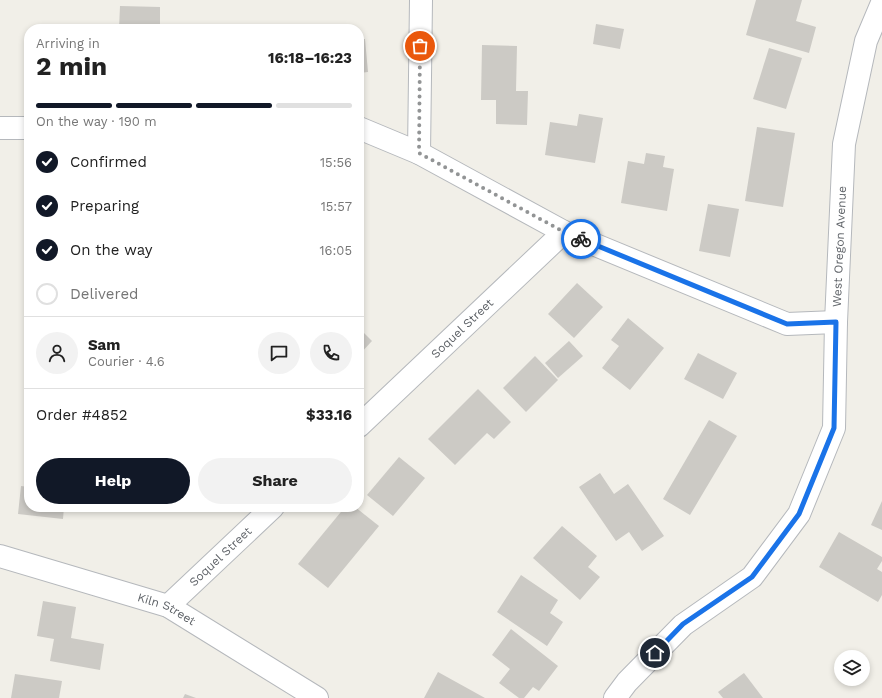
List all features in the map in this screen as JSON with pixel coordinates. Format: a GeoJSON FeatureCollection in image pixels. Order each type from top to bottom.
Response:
{"type":"FeatureCollection","features":[{"type":"Feature","properties":{"kind":"street"},"geometry":{"type":"LineString","coordinates":[[419,153],[421,0]]}},
{"type":"Feature","properties":{"kind":"street","name":"West Oregon Avenue"},"geometry":{"type":"LineString","coordinates":[[615,698],[627,682],[683,624],[752,577],[799,514],[834,428],[836,322],[844,144],[866,41],[882,3]]}},
{"type":"Feature","properties":{"kind":"street"},"geometry":{"type":"LineString","coordinates":[[0,128],[24,128]]}},
{"type":"Feature","properties":{"kind":"street"},"geometry":{"type":"LineString","coordinates":[[364,130],[419,153],[564,232],[787,324],[836,322]]}},
{"type":"Feature","properties":{"kind":"street","name":"Soquel Street"},"geometry":{"type":"LineString","coordinates":[[364,421],[564,232]]}},
{"type":"Feature","properties":{"kind":"street","name":"Soquel Street"},"geometry":{"type":"LineString","coordinates":[[168,606],[268,512]]}},
{"type":"Feature","properties":{"kind":"street","name":"Kiln Street"},"geometry":{"type":"LineString","coordinates":[[0,556],[168,606],[317,698]]}},
{"type":"Feature","properties":{"kind":"building"},"geometry":{"type":"Polygon","coordinates":[[[756,0],[802,0],[796,21],[816,27],[809,53],[746,35],[756,0]]]}},
{"type":"Feature","properties":{"kind":"building"},"geometry":{"type":"Polygon","coordinates":[[[120,6],[160,7],[160,24],[119,24],[120,6]]]}},
{"type":"Feature","properties":{"kind":"building"},"geometry":{"type":"Polygon","coordinates":[[[596,24],[624,29],[620,49],[593,44],[596,24]]]}},
{"type":"Feature","properties":{"kind":"building"},"geometry":{"type":"Polygon","coordinates":[[[364,39],[365,39],[368,72],[364,72],[364,39]]]}},
{"type":"Feature","properties":{"kind":"building"},"geometry":{"type":"Polygon","coordinates":[[[482,45],[517,46],[516,91],[528,91],[527,125],[496,124],[496,100],[481,100],[482,45]]]}},
{"type":"Feature","properties":{"kind":"building"},"geometry":{"type":"Polygon","coordinates":[[[769,48],[802,58],[786,109],[753,99],[769,48]]]}},
{"type":"Feature","properties":{"kind":"building"},"geometry":{"type":"Polygon","coordinates":[[[579,114],[603,118],[595,163],[545,155],[550,122],[577,126],[579,114]]]}},
{"type":"Feature","properties":{"kind":"building"},"geometry":{"type":"Polygon","coordinates":[[[757,127],[795,133],[783,207],[745,201],[757,127]]]}},
{"type":"Feature","properties":{"kind":"building"},"geometry":{"type":"Polygon","coordinates":[[[646,153],[665,156],[663,167],[674,169],[667,211],[621,203],[628,161],[644,164],[646,153]]]}},
{"type":"Feature","properties":{"kind":"building"},"geometry":{"type":"Polygon","coordinates":[[[708,204],[739,209],[730,257],[699,251],[708,204]]]}},
{"type":"Feature","properties":{"kind":"building"},"geometry":{"type":"Polygon","coordinates":[[[577,283],[603,307],[574,338],[548,314],[577,283]]]}},
{"type":"Feature","properties":{"kind":"building"},"geometry":{"type":"Polygon","coordinates":[[[628,318],[664,348],[630,390],[602,368],[619,346],[611,340],[628,318]]]}},
{"type":"Feature","properties":{"kind":"building"},"geometry":{"type":"Polygon","coordinates":[[[364,333],[372,341],[364,350],[364,333]]]}},
{"type":"Feature","properties":{"kind":"building"},"geometry":{"type":"Polygon","coordinates":[[[569,341],[583,356],[558,378],[545,363],[569,341]]]}},
{"type":"Feature","properties":{"kind":"building"},"geometry":{"type":"Polygon","coordinates":[[[698,353],[737,373],[723,399],[684,379],[698,353]]]}},
{"type":"Feature","properties":{"kind":"building"},"geometry":{"type":"Polygon","coordinates":[[[535,356],[558,380],[526,412],[503,388],[535,356]]]}},
{"type":"Feature","properties":{"kind":"building"},"geometry":{"type":"Polygon","coordinates":[[[478,389],[511,422],[494,439],[487,433],[455,465],[428,439],[478,389]]]}},
{"type":"Feature","properties":{"kind":"building"},"geometry":{"type":"Polygon","coordinates":[[[709,420],[737,436],[690,515],[663,499],[709,420]]]}},
{"type":"Feature","properties":{"kind":"building"},"geometry":{"type":"Polygon","coordinates":[[[399,457],[425,478],[393,516],[367,495],[399,457]]]}},
{"type":"Feature","properties":{"kind":"building"},"geometry":{"type":"Polygon","coordinates":[[[600,473],[614,494],[628,484],[664,536],[642,551],[629,532],[616,541],[579,487],[600,473]]]}},
{"type":"Feature","properties":{"kind":"building"},"geometry":{"type":"Polygon","coordinates":[[[21,486],[24,486],[24,512],[64,512],[63,519],[18,514],[21,486]]]}},
{"type":"Feature","properties":{"kind":"building"},"geometry":{"type":"Polygon","coordinates":[[[882,501],[882,530],[871,525],[882,501]]]}},
{"type":"Feature","properties":{"kind":"building"},"geometry":{"type":"Polygon","coordinates":[[[341,512],[361,512],[379,526],[328,588],[298,564],[341,512]]]}},
{"type":"Feature","properties":{"kind":"building"},"geometry":{"type":"Polygon","coordinates":[[[562,526],[597,556],[588,567],[600,577],[580,600],[533,558],[562,526]]]}},
{"type":"Feature","properties":{"kind":"building"},"geometry":{"type":"Polygon","coordinates":[[[839,532],[882,557],[882,561],[877,569],[882,572],[882,595],[878,602],[819,567],[839,532]]]}},
{"type":"Feature","properties":{"kind":"building"},"geometry":{"type":"Polygon","coordinates":[[[521,575],[558,600],[550,613],[563,622],[547,646],[497,612],[521,575]]]}},
{"type":"Feature","properties":{"kind":"building"},"geometry":{"type":"Polygon","coordinates":[[[43,601],[76,607],[71,638],[104,644],[100,670],[50,661],[54,639],[37,636],[43,601]]]}},
{"type":"Feature","properties":{"kind":"building"},"geometry":{"type":"Polygon","coordinates":[[[511,629],[558,666],[539,691],[533,687],[524,698],[519,698],[499,683],[510,669],[492,655],[511,629]]]}},
{"type":"Feature","properties":{"kind":"building"},"geometry":{"type":"Polygon","coordinates":[[[438,672],[485,698],[424,698],[438,672]]]}},
{"type":"Feature","properties":{"kind":"building"},"geometry":{"type":"Polygon","coordinates":[[[744,673],[763,698],[723,698],[718,692],[744,673]]]}},
{"type":"Feature","properties":{"kind":"building"},"geometry":{"type":"Polygon","coordinates":[[[15,674],[62,681],[59,698],[11,698],[15,674]]]}},
{"type":"Feature","properties":{"kind":"building"},"geometry":{"type":"Polygon","coordinates":[[[185,694],[196,698],[183,698],[185,694]]]}},
{"type":"Feature","properties":{"kind":"way so far"},"geometry":{"type":"LineString","coordinates":[[420,46],[419,153],[564,232],[581,239]]}},
{"type":"Feature","properties":{"kind":"route"},"geometry":{"type":"LineString","coordinates":[[581,239],[787,324],[836,322],[834,428],[799,514],[752,577],[683,624],[655,653]]}}]}
